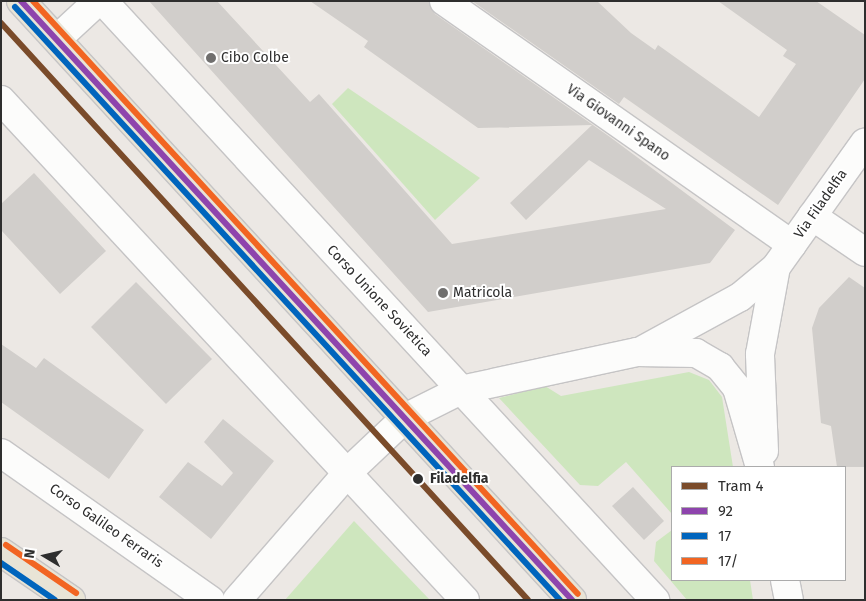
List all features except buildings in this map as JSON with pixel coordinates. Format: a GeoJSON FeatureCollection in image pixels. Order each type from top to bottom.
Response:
{"type":"FeatureCollection","features":[{"type":"Feature","properties":{"kind":"main road"},"geometry":{"type":"LineString","coordinates":[[21,1],[572,600]]}},
{"type":"Feature","properties":{"kind":"main road"},"geometry":{"type":"LineString","coordinates":[[1,552],[71,600]]}},
{"type":"Feature","properties":{"kind":"street"},"geometry":{"type":"LineString","coordinates":[[57,39],[98,1]]}},
{"type":"Feature","properties":{"kind":"street","name":"Corso Unione Sovietica"},"geometry":{"type":"LineString","coordinates":[[104,1],[655,600]]}},
{"type":"Feature","properties":{"kind":"street","name":"Via Giovanni Spano"},"geometry":{"type":"LineString","coordinates":[[444,1],[784,256]]}},
{"type":"Feature","properties":{"kind":"street"},"geometry":{"type":"LineString","coordinates":[[1,100],[349,472],[465,600]]}},
{"type":"Feature","properties":{"kind":"street","name":"Via Filadelfia"},"geometry":{"type":"LineString","coordinates":[[784,256],[865,142]]}},
{"type":"Feature","properties":{"kind":"street"},"geometry":{"type":"LineString","coordinates":[[812,216],[865,252]]}},
{"type":"Feature","properties":{"kind":"street"},"geometry":{"type":"LineString","coordinates":[[637,352],[740,297],[784,256]]}},
{"type":"Feature","properties":{"kind":"street"},"geometry":{"type":"LineString","coordinates":[[765,466],[760,354],[784,256]]}},
{"type":"Feature","properties":{"kind":"street"},"geometry":{"type":"LineString","coordinates":[[237,600],[349,472],[405,418],[461,390],[637,352],[696,353],[720,366],[737,388],[760,466]]}},
{"type":"Feature","properties":{"kind":"street","name":"Corso Galileo Ferraris"},"geometry":{"type":"LineString","coordinates":[[1,453],[210,600]]}},
{"type":"Feature","properties":{"kind":"street"},"geometry":{"type":"LineString","coordinates":[[785,581],[790,600]]}},
{"type":"Feature","properties":{"kind":"green space"},"geometry":{"type":"Polygon","coordinates":[[[348,88],[480,178],[435,220],[332,104],[348,88]]]}},
{"type":"Feature","properties":{"kind":"green space"},"geometry":{"type":"Polygon","coordinates":[[[689,372],[709,380],[722,397],[733,466],[671,466],[671,513],[626,462],[598,486],[580,485],[499,398],[545,386],[561,396],[689,372]]]}},
{"type":"Feature","properties":{"kind":"green space"},"geometry":{"type":"Polygon","coordinates":[[[354,521],[430,600],[285,600],[354,521]]]}},
{"type":"Feature","properties":{"kind":"green space"},"geometry":{"type":"Polygon","coordinates":[[[671,531],[671,581],[750,581],[753,600],[687,600],[654,561],[656,542],[671,531]]]}},
{"type":"Feature","properties":{"kind":"tram line","name":"4"},"geometry":{"type":"LineString","coordinates":[[1,23],[528,600]]}},
{"type":"Feature","properties":{"kind":"transit line","name":"92"},"geometry":{"type":"LineString","coordinates":[[21,1],[572,600]]}},
{"type":"Feature","properties":{"kind":"transit line","name":"17/"},"geometry":{"type":"LineString","coordinates":[[33,1],[578,594]]}},
{"type":"Feature","properties":{"kind":"transit line","name":"17"},"geometry":{"type":"LineString","coordinates":[[15,7],[560,600]]}},
{"type":"Feature","properties":{"kind":"transit line","name":"17/"},"geometry":{"type":"LineString","coordinates":[[6,545],[76,593]]}},
{"type":"Feature","properties":{"kind":"transit line","name":"17"},"geometry":{"type":"LineString","coordinates":[[1,563],[55,600]]}},
{"type":"Feature","properties":{"kind":"place","name":"Cibo Colbe"},"geometry":{"type":"Point","coordinates":[211,58]}},
{"type":"Feature","properties":{"kind":"place","name":"Matricola"},"geometry":{"type":"Point","coordinates":[443,293]}},
{"type":"Feature","properties":{"kind":"place","name":"Filadelfia"},"geometry":{"type":"Point","coordinates":[418,479]}}]}
